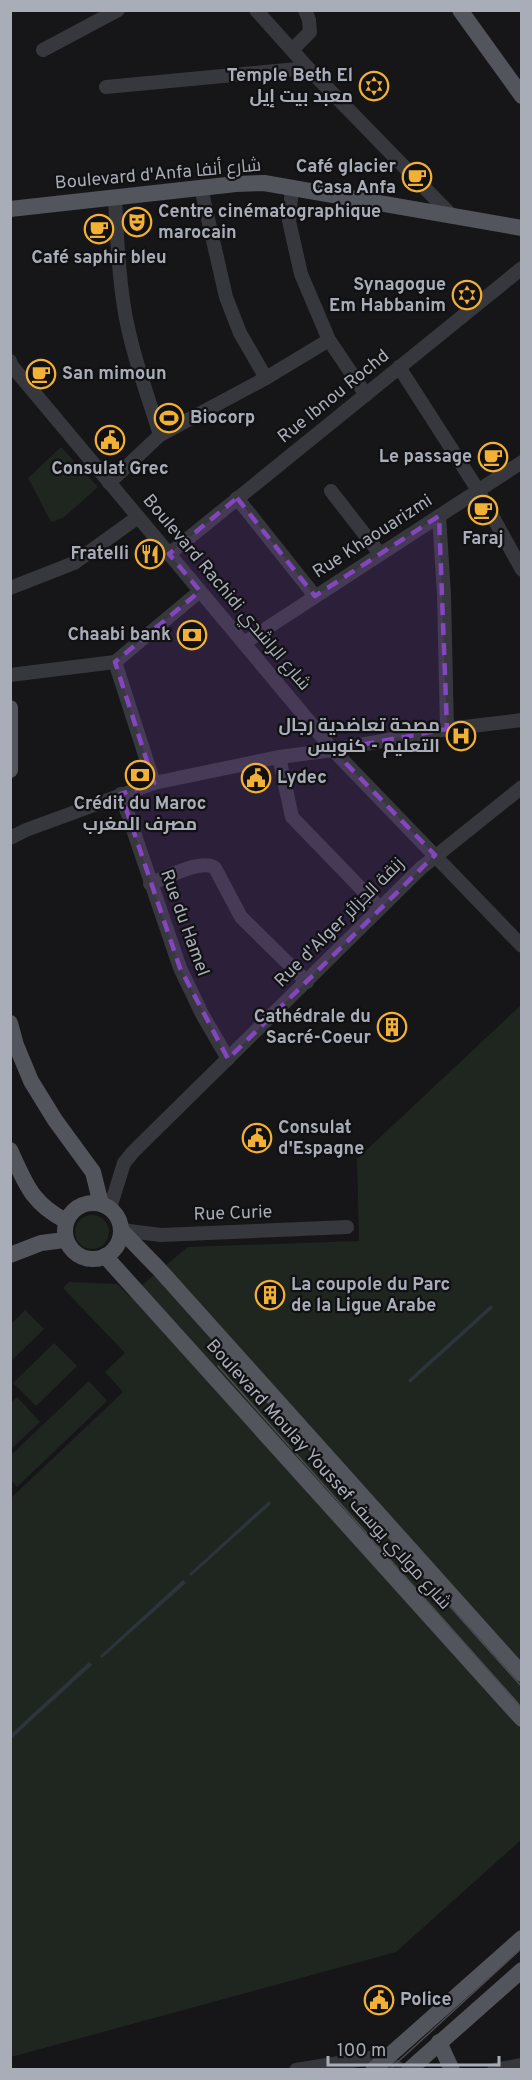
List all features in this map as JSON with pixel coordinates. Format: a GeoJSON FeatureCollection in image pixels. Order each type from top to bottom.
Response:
{"type":"FeatureCollection","features":[{"type":"Feature","properties":{"kind":"main road"},"geometry":{"type":"LineString","coordinates":[[460,10],[522,96]]}},
{"type":"Feature","properties":{"kind":"main road","name":"Boulevard d'Anfa شارع أنفا"},"geometry":{"type":"LineString","coordinates":[[10,209],[250,183],[275,184],[522,228]]}},
{"type":"Feature","properties":{"kind":"main road"},"geometry":{"type":"LineString","coordinates":[[10,708],[10,770]]}},
{"type":"Feature","properties":{"kind":"main road"},"geometry":{"type":"LineString","coordinates":[[10,1023],[16,1046],[31,1081],[55,1120],[93,1172],[106,1206],[117,1217],[121,1230],[117,1245],[105,1256],[96,1259],[83,1257],[72,1250],[65,1240],[66,1221],[80,1205],[91,1203],[106,1206]]}},
{"type":"Feature","properties":{"kind":"main road"},"geometry":{"type":"LineString","coordinates":[[10,1150],[38,1203],[66,1221]]}},
{"type":"Feature","properties":{"kind":"main road","name":"Boulevard Moulay Youssef شارع مولاي يوسف"},"geometry":{"type":"LineString","coordinates":[[121,1230],[158,1268],[522,1674]]}},
{"type":"Feature","properties":{"kind":"main road"},"geometry":{"type":"LineString","coordinates":[[10,1255],[41,1243],[65,1240]]}},
{"type":"Feature","properties":{"kind":"main road","name":"Boulevard Moulay Youssef شارع مولاي يوسف"},"geometry":{"type":"LineString","coordinates":[[105,1256],[522,1719]]}},
{"type":"Feature","properties":{"kind":"main road"},"geometry":{"type":"LineString","coordinates":[[378,2064],[522,1938]]}},
{"type":"Feature","properties":{"kind":"main road"},"geometry":{"type":"LineString","coordinates":[[409,2070],[522,1970]]}},
{"type":"Feature","properties":{"kind":"main road"},"geometry":{"type":"LineString","coordinates":[[439,2043],[452,2070]]}},
{"type":"Feature","properties":{"kind":"street"},"geometry":{"type":"LineString","coordinates":[[43,50],[118,10]]}},
{"type":"Feature","properties":{"kind":"street"},"geometry":{"type":"LineString","coordinates":[[256,10],[308,68],[453,217]]}},
{"type":"Feature","properties":{"kind":"street"},"geometry":{"type":"LineString","coordinates":[[293,49],[307,38],[310,32],[305,10]]}},
{"type":"Feature","properties":{"kind":"street"},"geometry":{"type":"LineString","coordinates":[[106,87],[308,68]]}},
{"type":"Feature","properties":{"kind":"street"},"geometry":{"type":"LineString","coordinates":[[292,187],[288,210],[293,245],[301,274],[329,340],[366,395]]}},
{"type":"Feature","properties":{"kind":"street"},"geometry":{"type":"LineString","coordinates":[[201,188],[226,297],[240,333],[266,378]]}},
{"type":"Feature","properties":{"kind":"street"},"geometry":{"type":"LineString","coordinates":[[115,198],[117,256],[124,309],[132,345],[160,435]]}},
{"type":"Feature","properties":{"kind":"street","name":"Rue Ibnou Rochd"},"geometry":{"type":"LineString","coordinates":[[169,554],[520,272]]}},
{"type":"Feature","properties":{"kind":"street"},"geometry":{"type":"LineString","coordinates":[[110,483],[160,435],[266,378],[329,340]]}},
{"type":"Feature","properties":{"kind":"street","name":"Boulevard Rachidi شارع الراشدي"},"geometry":{"type":"LineString","coordinates":[[11,365],[333,750],[521,945]]}},
{"type":"Feature","properties":{"kind":"street"},"geometry":{"type":"LineString","coordinates":[[399,367],[478,490],[522,570]]}},
{"type":"Feature","properties":{"kind":"street","name":"Rue Khaouarizmi"},"geometry":{"type":"LineString","coordinates":[[244,643],[478,490],[519,467]]}},
{"type":"Feature","properties":{"kind":"street"},"geometry":{"type":"LineString","coordinates":[[331,491],[380,554]]}},
{"type":"Feature","properties":{"kind":"street"},"geometry":{"type":"LineString","coordinates":[[237,498],[315,596]]}},
{"type":"Feature","properties":{"kind":"street"},"geometry":{"type":"LineString","coordinates":[[439,516],[444,594],[447,729]]}},
{"type":"Feature","properties":{"kind":"street"},"geometry":{"type":"LineString","coordinates":[[10,588],[74,563],[138,517]]}},
{"type":"Feature","properties":{"kind":"street"},"geometry":{"type":"LineString","coordinates":[[10,675],[115,662],[200,591]]}},
{"type":"Feature","properties":{"kind":"street"},"geometry":{"type":"LineString","coordinates":[[115,662],[154,783]]}},
{"type":"Feature","properties":{"kind":"street"},"geometry":{"type":"LineString","coordinates":[[10,838],[154,783],[279,757],[333,750],[447,729],[522,720]]}},
{"type":"Feature","properties":{"kind":"street"},"geometry":{"type":"LineString","coordinates":[[279,757],[292,817],[379,907]]}},
{"type":"Feature","properties":{"kind":"street","name":"Rue d'Alger زنقة الجزائر"},"geometry":{"type":"LineString","coordinates":[[106,1206],[124,1163],[307,982],[379,907],[435,855],[458,840],[522,787]]}},
{"type":"Feature","properties":{"kind":"street","name":"Rue du Hamel"},"geometry":{"type":"LineString","coordinates":[[121,794],[150,884],[188,988],[228,1059]]}},
{"type":"Feature","properties":{"kind":"street"},"geometry":{"type":"LineString","coordinates":[[150,884],[200,864],[211,865],[215,868],[241,917],[307,982]]}},
{"type":"Feature","properties":{"kind":"street","name":"Rue Curie"},"geometry":{"type":"LineString","coordinates":[[121,1230],[161,1235],[347,1227]]}},
{"type":"Feature","properties":{"kind":"street"},"geometry":{"type":"LineString","coordinates":[[296,2070],[362,2059],[401,2070]]}},
{"type":"Feature","properties":{"kind":"street"},"geometry":{"type":"LineString","coordinates":[[494,2070],[522,2065]]}},
{"type":"Feature","properties":{"kind":"highlighted area"},"geometry":{"type":"Polygon","coordinates":[[[237,498],[315,596],[439,516],[447,729],[333,750],[435,855],[228,1059],[180,968],[121,794],[154,783],[115,662],[200,591],[169,554],[237,498]]]}},
{"type":"Feature","properties":{"kind":"shaded area"},"geometry":{"type":"Polygon","coordinates":[[[61,447],[98,487],[63,518],[51,522],[28,478],[61,447]]]}},
{"type":"Feature","properties":{"kind":"shaded area"},"geometry":{"type":"Polygon","coordinates":[[[521,1005],[521,1840],[396,1952],[11,2057],[11,1498],[123,1392],[105,1372],[125,1353],[63,1288],[69,1282],[117,1284],[129,1296],[188,1247],[359,1241],[357,1159],[521,1005]]]}},
{"type":"Feature","properties":{"kind":"shaded area"},"geometry":{"type":"Polygon","coordinates":[[[92,1215],[104,1220],[109,1232],[104,1244],[92,1249],[80,1244],[75,1232],[80,1220],[92,1215]]]}},
{"type":"Feature","properties":{"kind":"shaded area"},"geometry":{"type":"Polygon","coordinates":[[[491,1305],[493,1308],[410,1383],[408,1380],[491,1305]]]}},
{"type":"Feature","properties":{"kind":"shaded area"},"geometry":{"type":"Polygon","coordinates":[[[25,1310],[44,1329],[11,1361],[11,1324],[25,1310]]]}},
{"type":"Feature","properties":{"kind":"shaded area"},"geometry":{"type":"Polygon","coordinates":[[[54,1343],[77,1366],[36,1406],[13,1383],[54,1343]]]}},
{"type":"Feature","properties":{"kind":"shaded area"},"geometry":{"type":"Polygon","coordinates":[[[89,1381],[107,1401],[17,1487],[11,1480],[11,1455],[89,1381]]]}},
{"type":"Feature","properties":{"kind":"shaded area"},"geometry":{"type":"Polygon","coordinates":[[[17,1397],[40,1422],[11,1449],[11,1403],[17,1397]]]}},
{"type":"Feature","properties":{"kind":"shaded area"},"geometry":{"type":"Polygon","coordinates":[[[269,1501],[271,1504],[191,1576],[189,1574],[269,1501]]]}},
{"type":"Feature","properties":{"kind":"shaded area"},"geometry":{"type":"Polygon","coordinates":[[[183,1580],[186,1583],[102,1658],[100,1656],[183,1580]]]}},
{"type":"Feature","properties":{"kind":"shaded area"},"geometry":{"type":"Polygon","coordinates":[[[89,1662],[92,1665],[11,1739],[11,1734],[89,1662]]]}},
{"type":"Feature","properties":{"kind":"tram line"},"geometry":{"type":"LineString","coordinates":[[228,1358],[522,1687]]}},
{"type":"Feature","properties":{"kind":"tram line"},"geometry":{"type":"LineString","coordinates":[[218,1366],[522,1708]]}},
{"type":"Feature","properties":{"kind":"tram line"},"geometry":{"type":"LineString","coordinates":[[389,2070],[522,1948]]}},
{"type":"Feature","properties":{"kind":"place","name":"Temple Beth El معبد بيت إيل"},"geometry":{"type":"Point","coordinates":[374,86]}},
{"type":"Feature","properties":{"kind":"place","name":"Café glacier Casa Anfa"},"geometry":{"type":"Point","coordinates":[417,177]}},
{"type":"Feature","properties":{"kind":"place","name":"Centre cinématographique marocain"},"geometry":{"type":"Point","coordinates":[137,222]}},
{"type":"Feature","properties":{"kind":"place","name":"Café saphir bleu"},"geometry":{"type":"Point","coordinates":[99,229]}},
{"type":"Feature","properties":{"kind":"place","name":"Synagogue Em Habbanim"},"geometry":{"type":"Point","coordinates":[467,295]}},
{"type":"Feature","properties":{"kind":"place","name":"San mimoun"},"geometry":{"type":"Point","coordinates":[41,374]}},
{"type":"Feature","properties":{"kind":"place","name":"Biocorp"},"geometry":{"type":"Point","coordinates":[169,418]}},
{"type":"Feature","properties":{"kind":"place","name":"Consulat Grec"},"geometry":{"type":"Point","coordinates":[110,440]}},
{"type":"Feature","properties":{"kind":"place","name":"Le passage"},"geometry":{"type":"Point","coordinates":[493,457]}},
{"type":"Feature","properties":{"kind":"place","name":"Faraj"},"geometry":{"type":"Point","coordinates":[483,510]}},
{"type":"Feature","properties":{"kind":"place","name":"Fratelli"},"geometry":{"type":"Point","coordinates":[150,554]}},
{"type":"Feature","properties":{"kind":"place","name":"Chaabi bank"},"geometry":{"type":"Point","coordinates":[192,635]}},
{"type":"Feature","properties":{"kind":"place","name":"مصحة تعاضدية رجال التعليم - كنوبس"},"geometry":{"type":"Point","coordinates":[461,736]}},
{"type":"Feature","properties":{"kind":"place","name":"Crédit du Maroc مصرف المغرب"},"geometry":{"type":"Point","coordinates":[140,775]}},
{"type":"Feature","properties":{"kind":"place","name":"Lydec"},"geometry":{"type":"Point","coordinates":[256,778]}},
{"type":"Feature","properties":{"kind":"place","name":"Cathédrale du Sacré-Coeur"},"geometry":{"type":"Point","coordinates":[392,1027]}},
{"type":"Feature","properties":{"kind":"place","name":"Consulat d'Espagne"},"geometry":{"type":"Point","coordinates":[257,1138]}},
{"type":"Feature","properties":{"kind":"place","name":"La coupole du Parc de la Ligue Arabe"},"geometry":{"type":"Point","coordinates":[270,1295]}},
{"type":"Feature","properties":{"kind":"place","name":"Police"},"geometry":{"type":"Point","coordinates":[379,2000]}}]}
